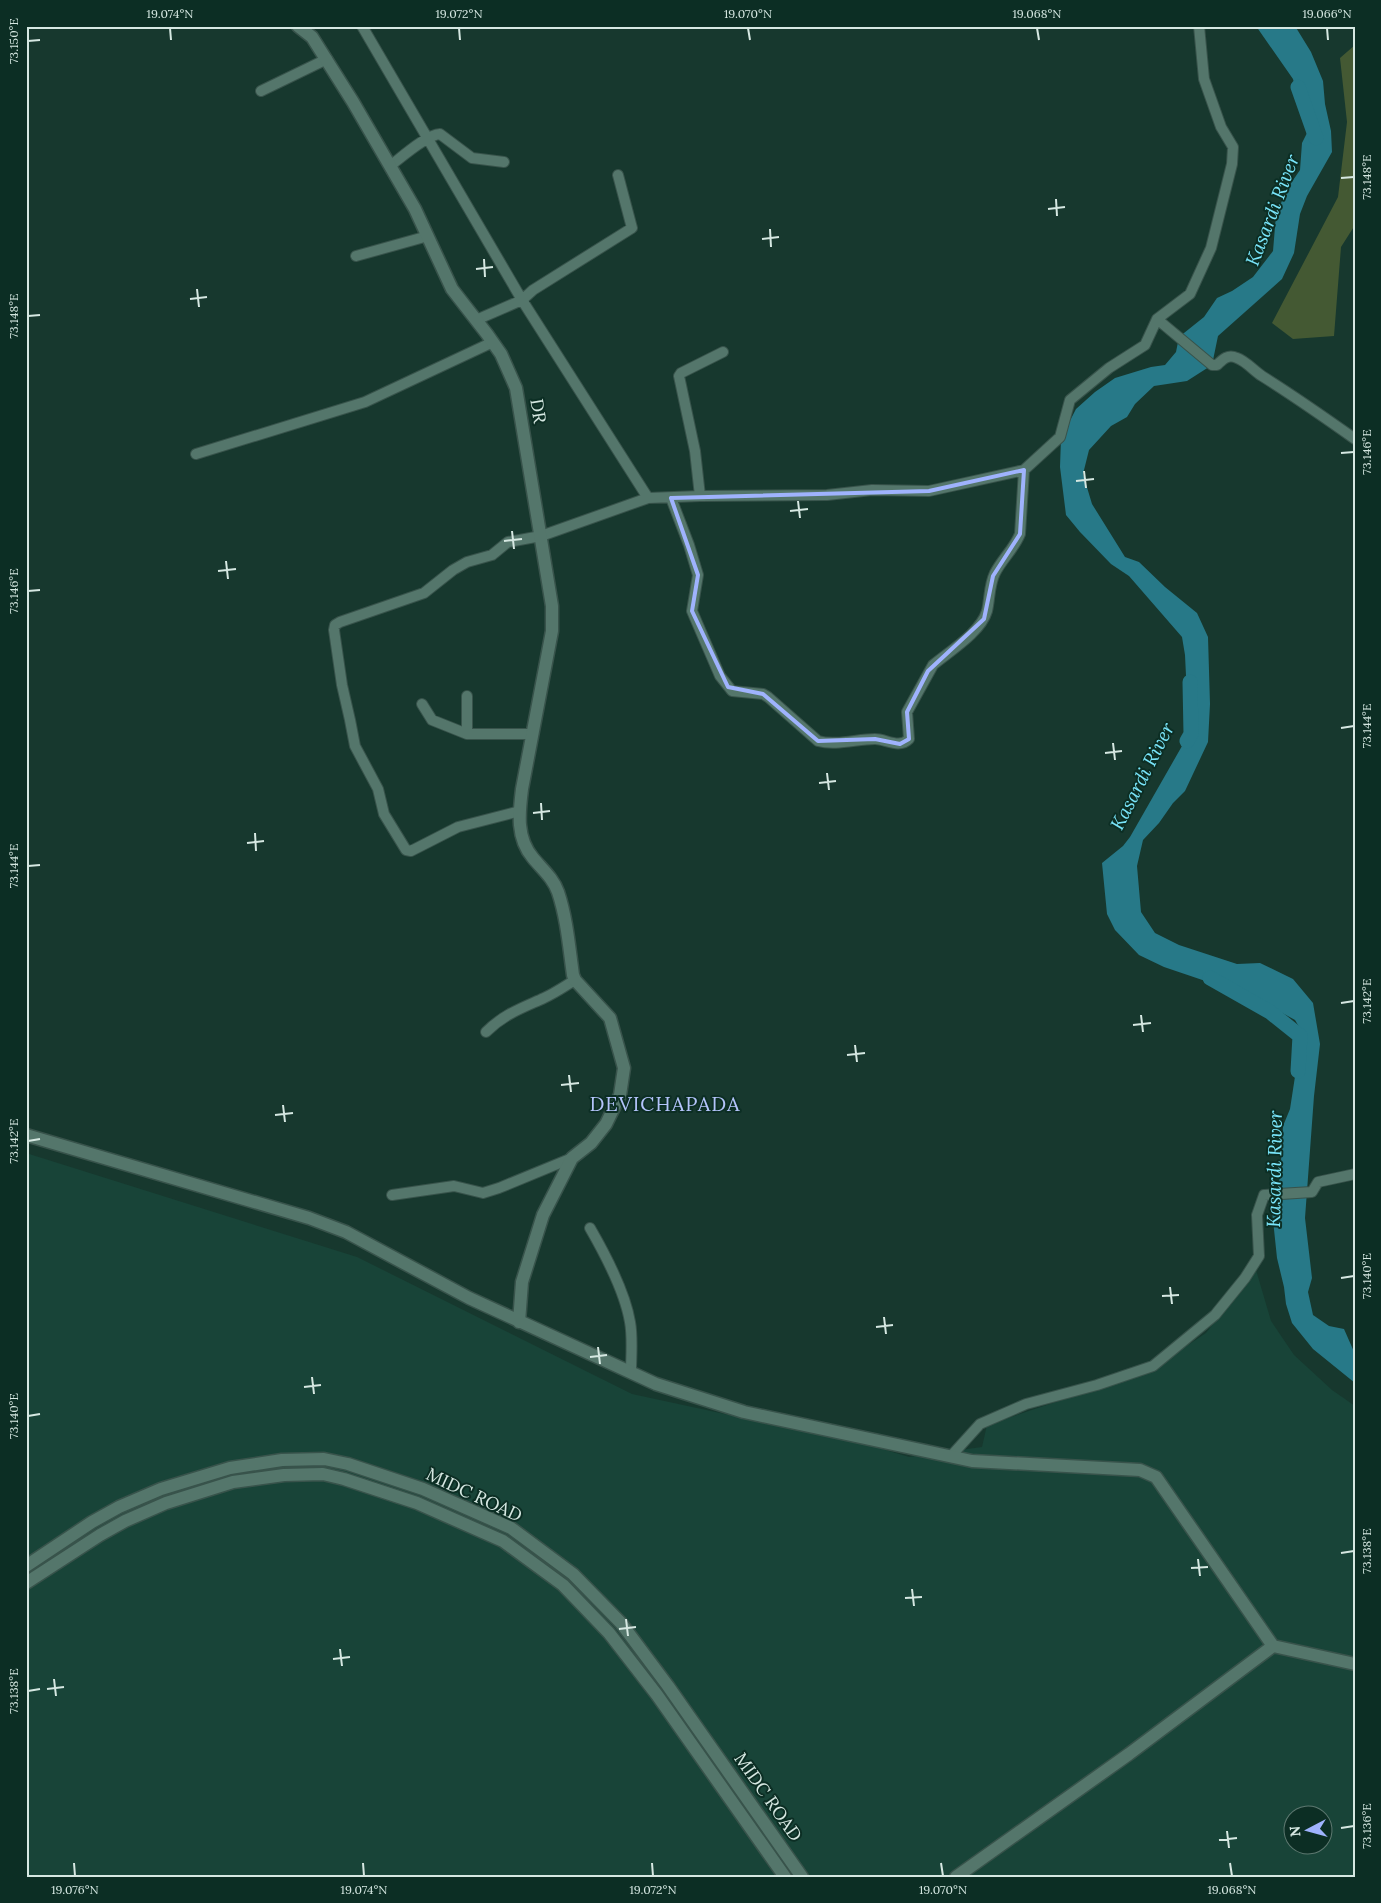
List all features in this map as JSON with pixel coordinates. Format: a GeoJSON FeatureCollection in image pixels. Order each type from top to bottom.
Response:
{"type":"FeatureCollection","features":[{"type":"Feature","properties":{"kind":"main road","name":"DR"},"geometry":{"type":"LineString","coordinates":[[298,26],[312,36],[327,60],[415,209],[452,289],[501,354],[516,388],[552,606],[552,631],[532,734],[520,811],[521,836],[532,857],[550,876],[558,891],[565,918],[575,980]]}},
{"type":"Feature","properties":{"kind":"main road"},"geometry":{"type":"LineString","coordinates":[[519,1322],[522,1282],[543,1215],[572,1158],[591,1143],[606,1124],[620,1095],[624,1068],[610,1018],[575,980]]}},
{"type":"Feature","properties":{"kind":"main road"},"geometry":{"type":"LineString","coordinates":[[26,1136],[309,1218],[346,1232],[469,1298],[656,1384],[744,1412],[972,1461],[1140,1470],[1156,1477],[1273,1646],[1355,1664]]}},
{"type":"Feature","properties":{"kind":"main road","name":"MIDC ROAD"},"geometry":{"type":"LineString","coordinates":[[26,1566],[92,1522],[119,1507],[161,1489],[230,1468],[282,1460],[324,1459],[348,1464],[423,1488],[511,1528],[573,1574],[620,1623],[662,1678],[802,1877]]}},
{"type":"Feature","properties":{"kind":"main road","name":"MIDC ROAD"},"geometry":{"type":"LineString","coordinates":[[26,1583],[91,1540],[125,1521],[166,1503],[233,1482],[284,1474],[323,1474],[417,1503],[504,1542],[563,1585],[609,1633],[651,1687],[785,1877]]}},
{"type":"Feature","properties":{"kind":"main road"},"geometry":{"type":"LineString","coordinates":[[956,1877],[1122,1759],[1273,1646]]}},
{"type":"Feature","properties":{"kind":"street"},"geometry":{"type":"LineString","coordinates":[[362,26],[522,300],[648,498]]}},
{"type":"Feature","properties":{"kind":"street"},"geometry":{"type":"LineString","coordinates":[[520,811],[468,823],[411,851],[406,850],[384,814],[378,789],[355,746],[342,686],[334,630],[336,626],[340,622],[424,593],[453,570],[467,562],[492,555],[508,542],[541,536],[648,498],[801,496],[872,490],[929,492],[1024,470],[1060,437],[1070,400],[1109,368],[1144,344],[1157,319],[1190,294],[1211,248],[1232,164],[1233,147],[1221,127],[1204,79],[1200,26]]}},
{"type":"Feature","properties":{"kind":"street"},"geometry":{"type":"LineString","coordinates":[[261,91],[327,60]]}},
{"type":"Feature","properties":{"kind":"street"},"geometry":{"type":"LineString","coordinates":[[390,166],[434,135],[440,134],[472,158],[504,162]]}},
{"type":"Feature","properties":{"kind":"street"},"geometry":{"type":"LineString","coordinates":[[476,320],[522,300],[533,290],[632,228],[618,175]]}},
{"type":"Feature","properties":{"kind":"street"},"geometry":{"type":"LineString","coordinates":[[356,256],[428,236]]}},
{"type":"Feature","properties":{"kind":"street"},"geometry":{"type":"LineString","coordinates":[[1157,319],[1212,365],[1218,366],[1228,356],[1237,358],[1298,398],[1355,439]]}},
{"type":"Feature","properties":{"kind":"street"},"geometry":{"type":"LineString","coordinates":[[196,454],[365,402],[493,342]]}},
{"type":"Feature","properties":{"kind":"street"},"geometry":{"type":"LineString","coordinates":[[700,496],[695,451],[679,376],[680,373],[723,352]]}},
{"type":"Feature","properties":{"kind":"street"},"geometry":{"type":"LineString","coordinates":[[671,498],[698,575],[698,584],[692,605],[694,619],[720,676],[728,687],[737,692],[763,694],[818,741],[875,739],[900,744],[909,739],[907,712],[928,671],[933,664],[978,628],[984,619],[993,576],[1017,543],[1020,534],[1024,470]]}},
{"type":"Feature","properties":{"kind":"street"},"geometry":{"type":"LineString","coordinates":[[467,696],[467,734]]}},
{"type":"Feature","properties":{"kind":"street"},"geometry":{"type":"LineString","coordinates":[[422,704],[432,720],[467,734],[532,734]]}},
{"type":"Feature","properties":{"kind":"street"},"geometry":{"type":"LineString","coordinates":[[486,1032],[498,1020],[520,1007],[545,997],[575,980]]}},
{"type":"Feature","properties":{"kind":"street"},"geometry":{"type":"LineString","coordinates":[[392,1195],[454,1186],[483,1193],[572,1158]]}},
{"type":"Feature","properties":{"kind":"street"},"geometry":{"type":"LineString","coordinates":[[951,1456],[980,1424],[1026,1404],[1097,1385],[1152,1366],[1215,1315],[1245,1278],[1259,1256],[1257,1215],[1264,1195],[1312,1192],[1318,1182],[1355,1174]]}},
{"type":"Feature","properties":{"kind":"street"},"geometry":{"type":"LineString","coordinates":[[590,1228],[602,1249],[626,1306],[632,1338],[631,1372]]}},
{"type":"Feature","properties":{"kind":"highlighted area"},"geometry":{"type":"Polygon","coordinates":[[[1024,470],[1020,534],[993,576],[984,619],[928,671],[907,712],[909,739],[900,744],[875,739],[818,741],[763,694],[728,687],[692,611],[698,575],[671,498],[929,491],[1024,470]]]}},
{"type":"Feature","properties":{"kind":"shaded area"},"geometry":{"type":"Polygon","coordinates":[[[1355,45],[1355,225],[1341,247],[1334,336],[1293,339],[1272,323],[1338,197],[1347,122],[1340,58],[1355,45]]]}},
{"type":"Feature","properties":{"kind":"shaded area"},"geometry":{"type":"Polygon","coordinates":[[[26,1153],[357,1257],[632,1394],[869,1445],[909,1457],[982,1447],[987,1425],[1149,1371],[1206,1333],[1256,1270],[1271,1321],[1294,1355],[1332,1390],[1355,1406],[1355,1877],[26,1877],[26,1153]]]}},
{"type":"Feature","properties":{"kind":"water"},"geometry":{"type":"Polygon","coordinates":[[[1256,26],[1295,26],[1311,52],[1323,81],[1325,104],[1331,131],[1332,152],[1307,196],[1300,214],[1294,253],[1282,279],[1218,336],[1212,365],[1187,381],[1154,386],[1135,404],[1127,417],[1111,426],[1089,450],[1083,474],[1092,504],[1125,557],[1139,562],[1165,587],[1197,613],[1208,637],[1210,704],[1208,742],[1185,791],[1143,840],[1137,866],[1141,912],[1155,933],[1179,945],[1237,964],[1260,963],[1293,979],[1313,1003],[1320,1044],[1314,1096],[1305,1218],[1312,1278],[1308,1292],[1313,1315],[1329,1326],[1344,1329],[1355,1354],[1355,1383],[1313,1349],[1292,1323],[1286,1304],[1277,1258],[1271,1201],[1280,1178],[1283,1126],[1290,1109],[1298,1057],[1304,1035],[1295,1020],[1277,1010],[1229,989],[1164,967],[1139,955],[1115,930],[1107,914],[1102,863],[1123,846],[1130,837],[1182,746],[1192,717],[1182,637],[1129,576],[1111,564],[1066,515],[1060,467],[1061,438],[1076,409],[1115,378],[1151,367],[1165,365],[1176,352],[1179,337],[1204,317],[1217,298],[1232,291],[1253,277],[1273,251],[1276,215],[1287,189],[1300,170],[1302,143],[1310,127],[1308,104],[1299,105],[1293,79],[1256,26]]]}},
{"type":"Feature","properties":{"kind":"waterway","name":"Kasardi River"},"geometry":{"type":"LineString","coordinates":[[1298,87],[1316,138]]}},
{"type":"Feature","properties":{"kind":"waterway","name":"Kasardi River"},"geometry":{"type":"LineString","coordinates":[[1187,741],[1191,734],[1190,682]]}},
{"type":"Feature","properties":{"kind":"waterway","name":"Kasardi River"},"geometry":{"type":"LineString","coordinates":[[1210,978],[1270,1012],[1300,1036],[1298,1071]]}},
{"type":"Feature","properties":{"kind":"district","name":"DEVICHAPADA"},"geometry":{"type":"Point","coordinates":[665,1104]}}]}
